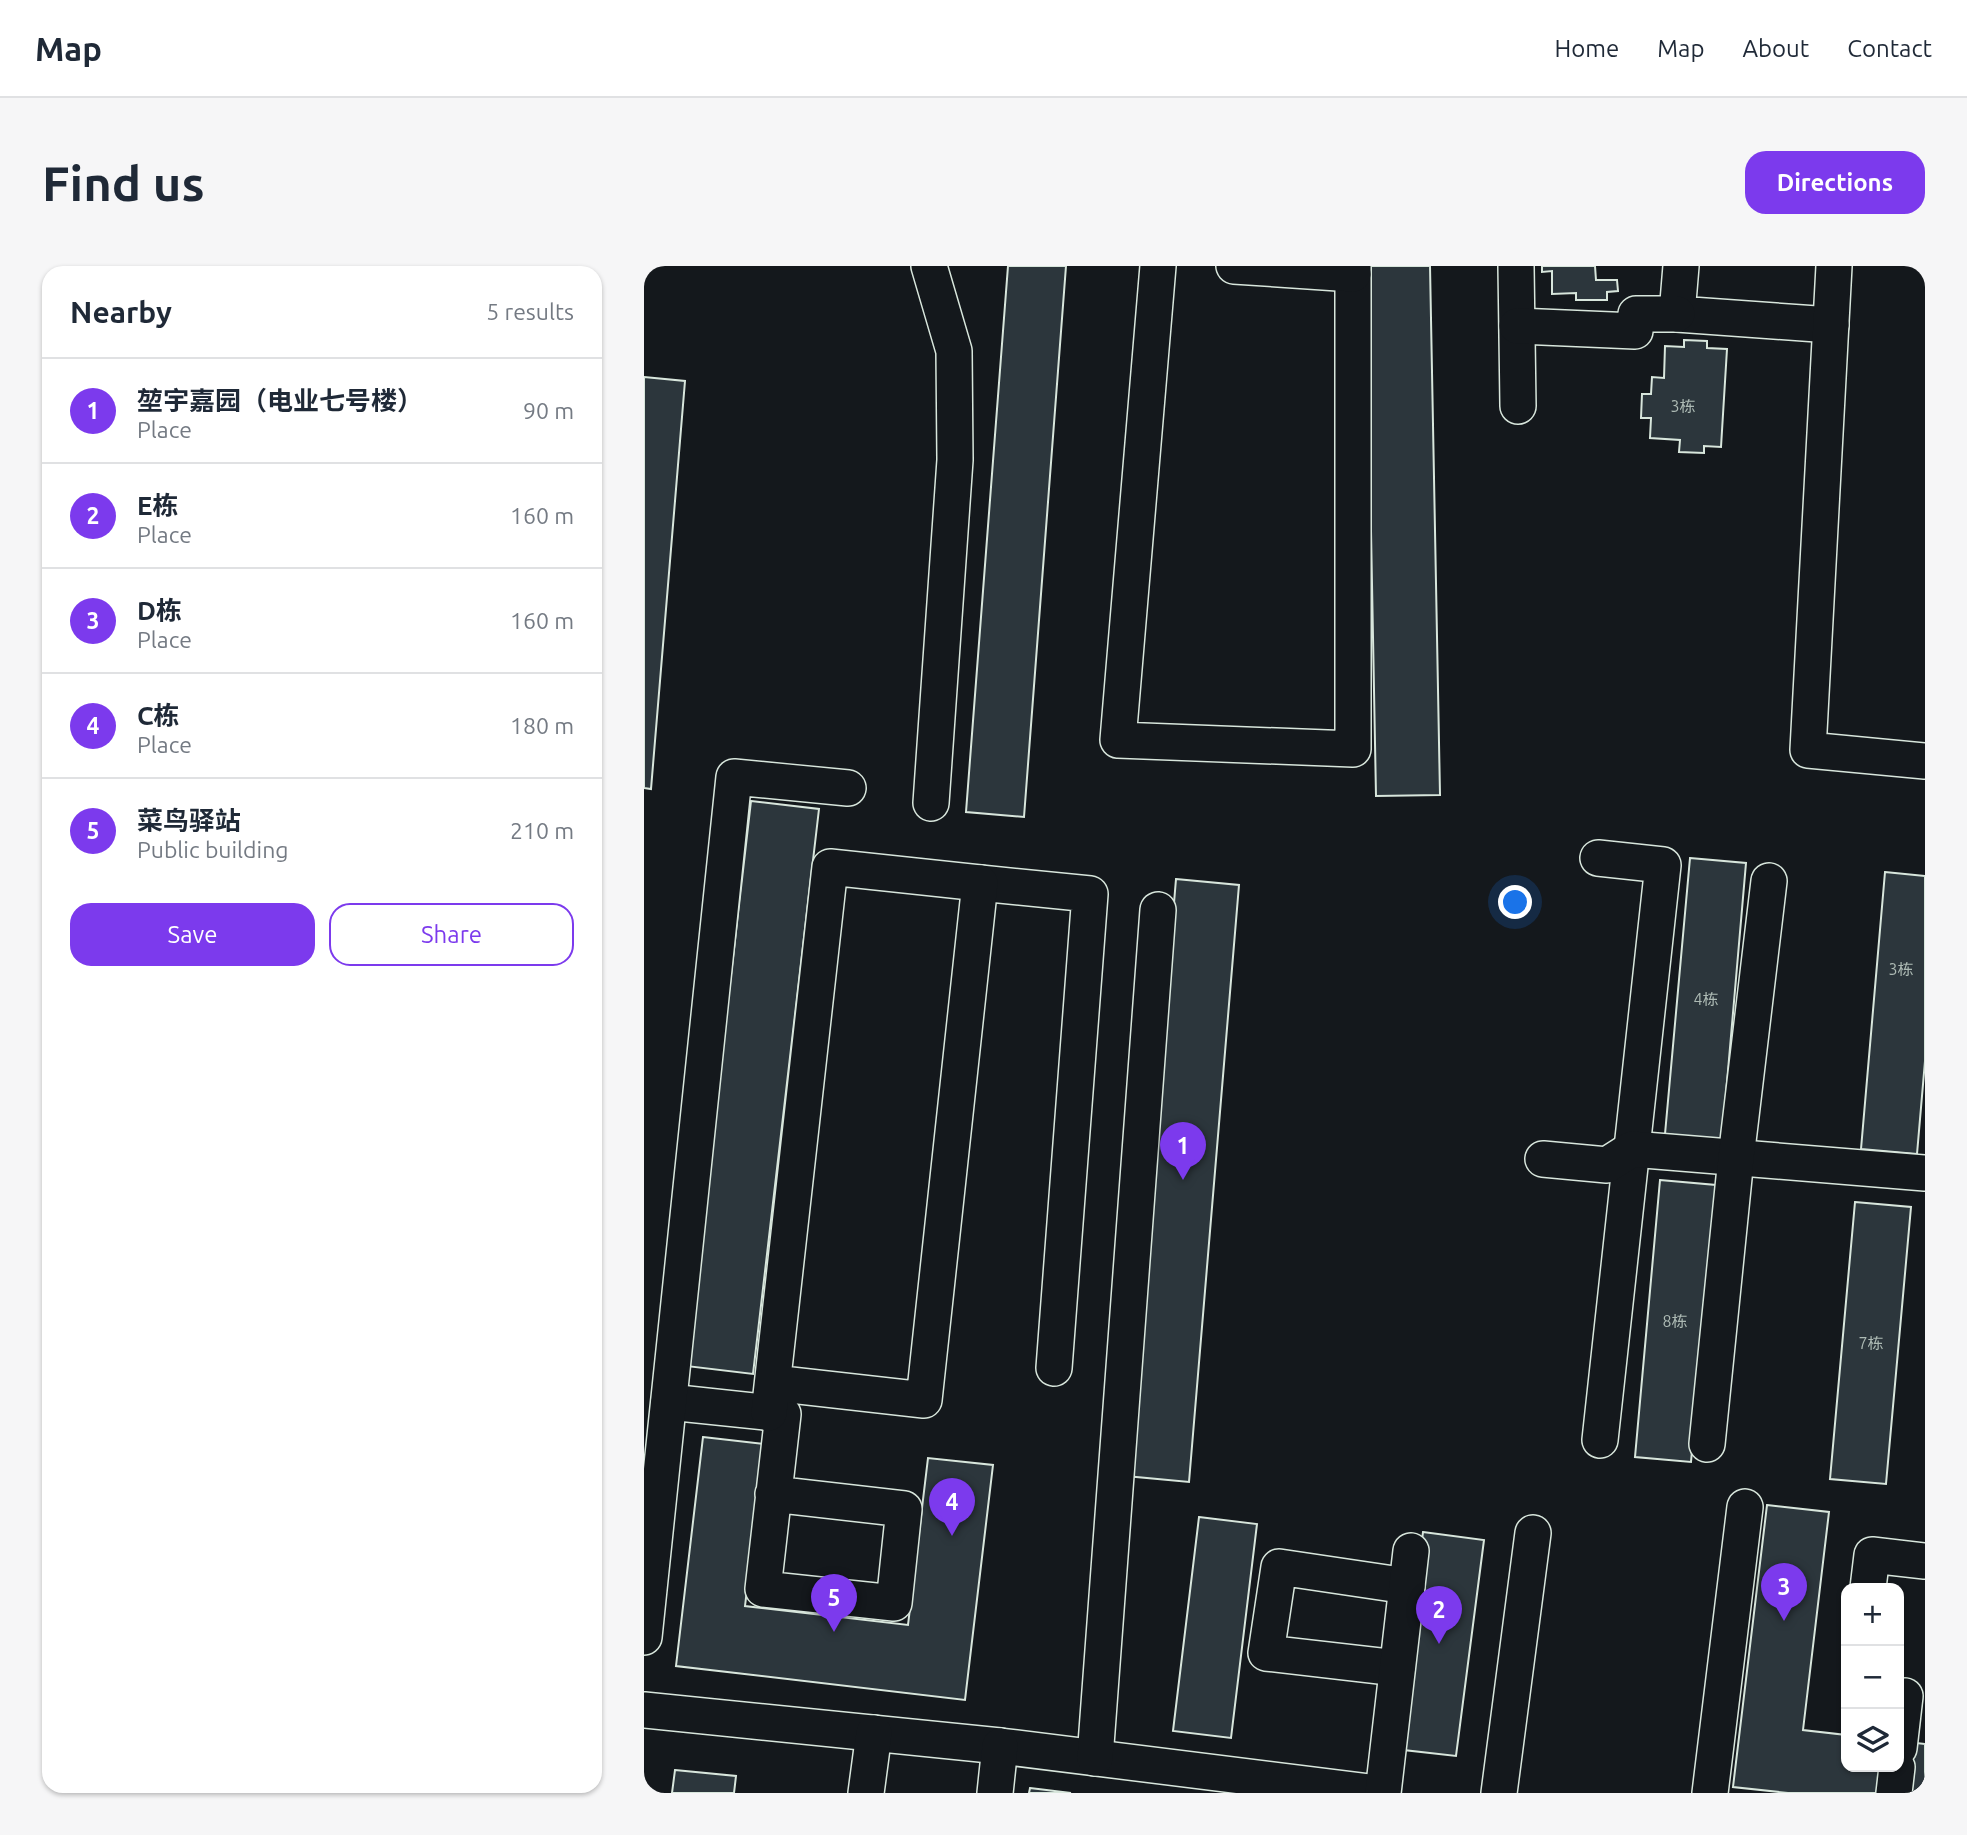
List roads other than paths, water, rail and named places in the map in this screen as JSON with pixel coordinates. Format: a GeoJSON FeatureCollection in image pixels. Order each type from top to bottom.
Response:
{"type":"FeatureCollection","features":[{"type":"Feature","properties":{"kind":"street"},"geometry":{"type":"LineString","coordinates":[[929,266],[954,351],[955,446],[931,803]]}},
{"type":"Feature","properties":{"kind":"street"},"geometry":{"type":"LineString","coordinates":[[1158,266],[1118,740],[1353,749],[1353,270],[1234,266]]}},
{"type":"Feature","properties":{"kind":"street"},"geometry":{"type":"LineString","coordinates":[[1516,266],[1518,407]]}},
{"type":"Feature","properties":{"kind":"street"},"geometry":{"type":"LineString","coordinates":[[1677,314],[1681,266]]}},
{"type":"Feature","properties":{"kind":"street"},"geometry":{"type":"LineString","coordinates":[[1834,266],[1808,750],[1925,761]]}},
{"type":"Feature","properties":{"kind":"street"},"geometry":{"type":"LineString","coordinates":[[1517,326],[1635,331],[1636,313],[1831,325]]}},
{"type":"Feature","properties":{"kind":"street"},"geometry":{"type":"LineString","coordinates":[[644,1637],[734,777],[848,788]]}},
{"type":"Feature","properties":{"kind":"street"},"geometry":{"type":"LineString","coordinates":[[1598,858],[1662,865],[1600,1440]]}},
{"type":"Feature","properties":{"kind":"street"},"geometry":{"type":"LineString","coordinates":[[773,1494],[904,1508],[894,1603],[763,1589],[773,1494],[783,1415],[771,1398],[830,867],[1090,894],[1054,1368]]}},
{"type":"Feature","properties":{"kind":"street"},"geometry":{"type":"LineString","coordinates":[[1707,1444],[1736,1158],[1769,881]]}},
{"type":"Feature","properties":{"kind":"street"},"geometry":{"type":"LineString","coordinates":[[669,1402],[771,1398],[924,1400],[980,883]]}},
{"type":"Feature","properties":{"kind":"street"},"geometry":{"type":"LineString","coordinates":[[1096,1758],[1158,910]]}},
{"type":"Feature","properties":{"kind":"street"},"geometry":{"type":"LineString","coordinates":[[1543,1159],[1608,1165],[1632,1149],[1925,1173]]}},
{"type":"Feature","properties":{"kind":"street"},"geometry":{"type":"LineString","coordinates":[[1710,1793],[1745,1507]]}},
{"type":"Feature","properties":{"kind":"street"},"geometry":{"type":"LineString","coordinates":[[1499,1793],[1533,1533]]}},
{"type":"Feature","properties":{"kind":"street"},"geometry":{"type":"LineString","coordinates":[[644,1710],[1000,1746],[1381,1793],[1411,1551]]}},
{"type":"Feature","properties":{"kind":"street"},"geometry":{"type":"LineString","coordinates":[[1869,1583],[1872,1555],[1925,1561]]}},
{"type":"Feature","properties":{"kind":"street"},"geometry":{"type":"LineString","coordinates":[[1397,1668],[1266,1653],[1279,1567],[1406,1586]]}},
{"type":"Feature","properties":{"kind":"street"},"geometry":{"type":"LineString","coordinates":[[1904,1724],[1910,1696]]}},
{"type":"Feature","properties":{"kind":"street"},"geometry":{"type":"LineString","coordinates":[[866,1793],[874,1733]]}},
{"type":"Feature","properties":{"kind":"street"},"geometry":{"type":"LineString","coordinates":[[995,1793],[1000,1746]]}},
{"type":"Feature","properties":{"kind":"street"},"geometry":{"type":"LineString","coordinates":[[1894,1793],[1896,1772]]}},
{"type":"Feature","properties":{"kind":"place","name":"堃宇嘉园（电业七号楼）"},"geometry":{"type":"Point","coordinates":[1183,1180]}},
{"type":"Feature","properties":{"kind":"place","name":"C栋"},"geometry":{"type":"Point","coordinates":[952,1536]}},
{"type":"Feature","properties":{"kind":"place","name":"D栋"},"geometry":{"type":"Point","coordinates":[1784,1621]}},
{"type":"Feature","properties":{"kind":"place","name":"菜鸟驿站"},"geometry":{"type":"Point","coordinates":[834,1632]}},
{"type":"Feature","properties":{"kind":"place","name":"E栋"},"geometry":{"type":"Point","coordinates":[1439,1644]}}]}
